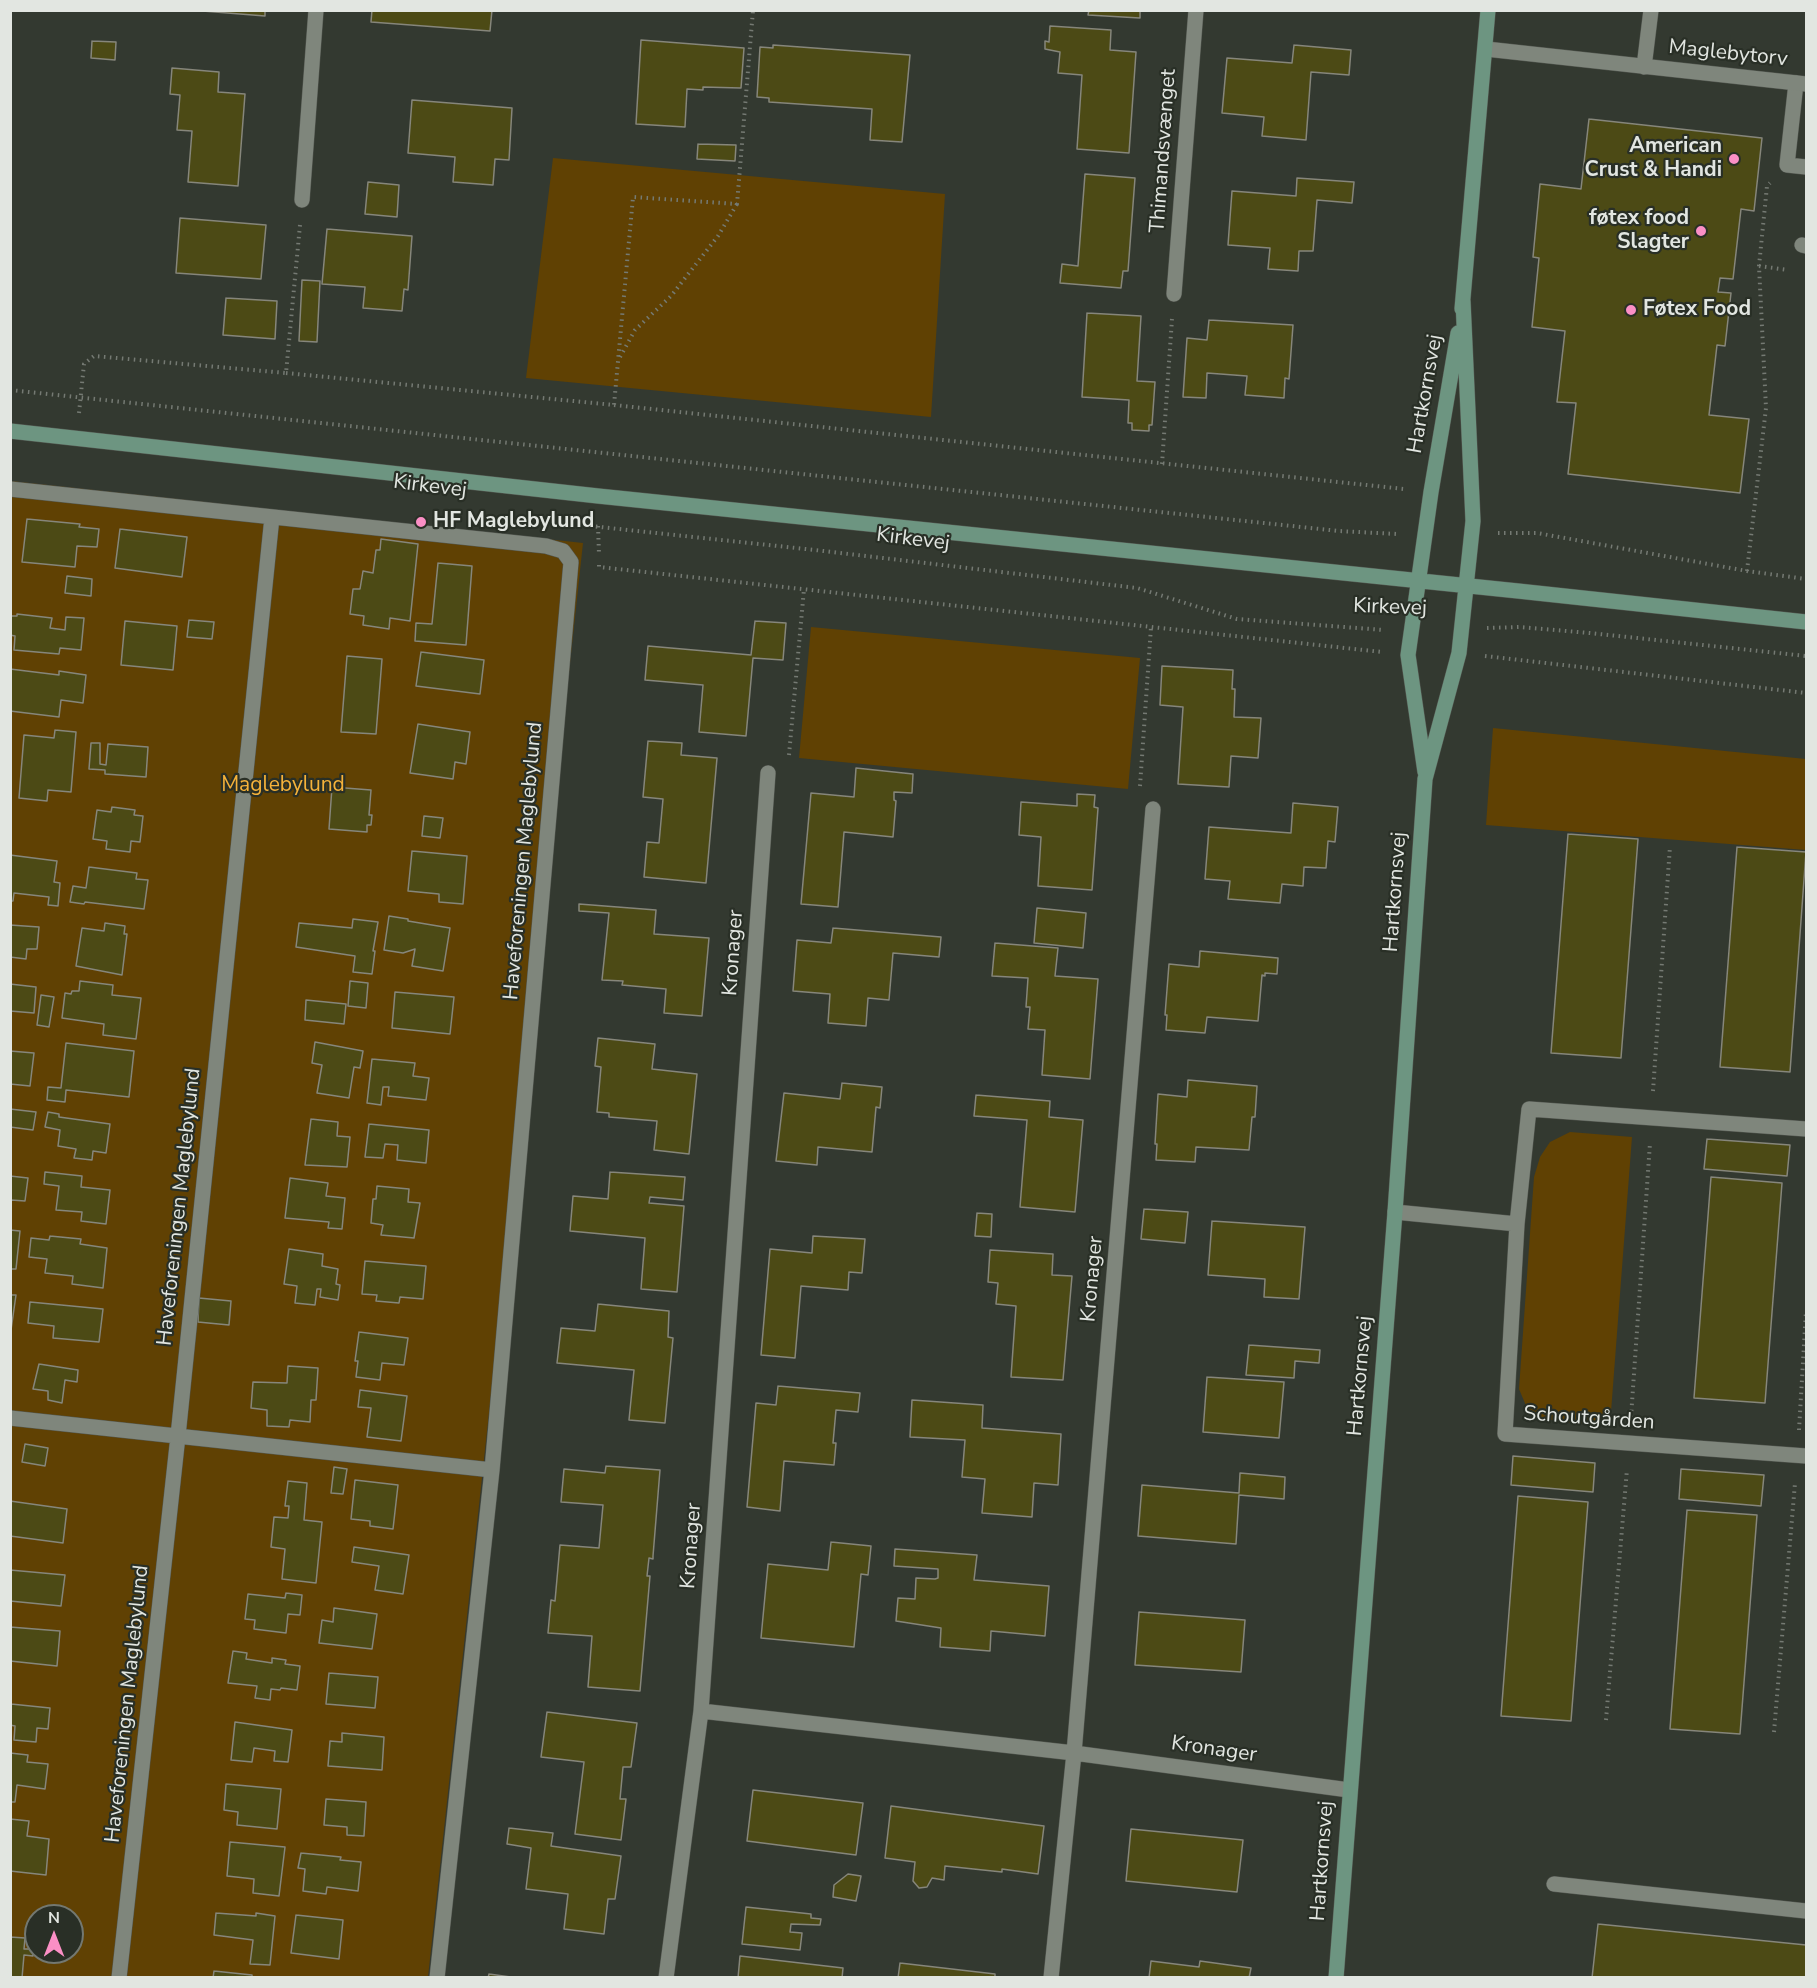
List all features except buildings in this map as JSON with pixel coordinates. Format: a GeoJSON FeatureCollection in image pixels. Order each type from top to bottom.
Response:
{"type":"FeatureCollection","features":[{"type":"Feature","properties":{"kind":"street"},"geometry":{"type":"LineString","coordinates":[[302,200],[316,10]]}},
{"type":"Feature","properties":{"kind":"street","name":"Thimandsvænget"},"geometry":{"type":"LineString","coordinates":[[1174,294],[1196,10]]}},
{"type":"Feature","properties":{"kind":"street","name":"Hartkornsvej"},"geometry":{"type":"LineString","coordinates":[[1425,778],[1408,655],[1431,492],[1463,301],[1488,10]]}},
{"type":"Feature","properties":{"kind":"street","name":"Maglebytorv"},"geometry":{"type":"LineString","coordinates":[[1644,67],[1651,10]]}},
{"type":"Feature","properties":{"kind":"street","name":"Maglebytorv"},"geometry":{"type":"LineString","coordinates":[[1486,49],[1801,83]]}},
{"type":"Feature","properties":{"kind":"street"},"geometry":{"type":"LineString","coordinates":[[1801,83],[1787,165],[1806,167]]}},
{"type":"Feature","properties":{"kind":"street","name":"Hartkornsvej"},"geometry":{"type":"LineString","coordinates":[[1336,1977],[1395,1212],[1425,778],[1459,653],[1473,521],[1463,301]]}},
{"type":"Feature","properties":{"kind":"street","name":"Kirkevej"},"geometry":{"type":"LineString","coordinates":[[10,431],[598,496],[1806,622]]}},
{"type":"Feature","properties":{"kind":"street","name":"Haveforeningen Maglebylund"},"geometry":{"type":"LineString","coordinates":[[10,489],[546,546],[563,551],[571,562],[492,1470],[437,1977]]}},
{"type":"Feature","properties":{"kind":"street","name":"Haveforeningen Maglebylund"},"geometry":{"type":"LineString","coordinates":[[119,1977],[178,1436],[272,517]]}},
{"type":"Feature","properties":{"kind":"street","name":"Kronager"},"geometry":{"type":"LineString","coordinates":[[666,1977],[701,1711],[768,773]]}},
{"type":"Feature","properties":{"kind":"street","name":"Kronager"},"geometry":{"type":"LineString","coordinates":[[1051,1977],[1074,1753],[1153,808]]}},
{"type":"Feature","properties":{"kind":"street","name":"Schoutgården"},"geometry":{"type":"LineString","coordinates":[[1802,1456],[1505,1434],[1517,1224],[1529,1109],[1806,1129]]}},
{"type":"Feature","properties":{"kind":"street"},"geometry":{"type":"LineString","coordinates":[[1395,1212],[1517,1224]]}},
{"type":"Feature","properties":{"kind":"street"},"geometry":{"type":"LineString","coordinates":[[10,1418],[492,1470]]}},
{"type":"Feature","properties":{"kind":"street","name":"Kronager"},"geometry":{"type":"LineString","coordinates":[[701,1711],[1074,1753],[1349,1790]]}},
{"type":"Feature","properties":{"kind":"street"},"geometry":{"type":"LineString","coordinates":[[1554,1884],[1806,1911]]}},
{"type":"Feature","properties":{"kind":"path"},"geometry":{"type":"LineString","coordinates":[[618,360],[636,330],[671,296],[718,236],[737,204],[753,10]]}},
{"type":"Feature","properties":{"kind":"path"},"geometry":{"type":"LineString","coordinates":[[1747,571],[1766,408],[1759,266],[1767,186],[1787,165]]}},
{"type":"Feature","properties":{"kind":"path"},"geometry":{"type":"LineString","coordinates":[[614,405],[633,197],[737,204]]}},
{"type":"Feature","properties":{"kind":"path"},"geometry":{"type":"LineString","coordinates":[[286,373],[302,200]]}},
{"type":"Feature","properties":{"kind":"path"},"geometry":{"type":"LineString","coordinates":[[1759,266],[1797,271]]}},
{"type":"Feature","properties":{"kind":"path"},"geometry":{"type":"LineString","coordinates":[[1162,464],[1174,294]]}},
{"type":"Feature","properties":{"kind":"path"},"geometry":{"type":"LineString","coordinates":[[77,438],[84,364],[94,357],[614,405],[1431,492]]}},
{"type":"Feature","properties":{"kind":"path"},"geometry":{"type":"LineString","coordinates":[[10,390],[1315,529],[1426,536]]}},
{"type":"Feature","properties":{"kind":"path"},"geometry":{"type":"LineString","coordinates":[[598,496],[599,567],[1408,655]]}},
{"type":"Feature","properties":{"kind":"path","name":"Kirkevej"},"geometry":{"type":"LineString","coordinates":[[564,523],[1137,588],[1237,619],[1412,633]]}},
{"type":"Feature","properties":{"kind":"path"},"geometry":{"type":"LineString","coordinates":[[1472,534],[1537,533],[1747,571],[1806,579]]}},
{"type":"Feature","properties":{"kind":"path"},"geometry":{"type":"LineString","coordinates":[[768,773],[789,757],[804,589]]}},
{"type":"Feature","properties":{"kind":"path"},"geometry":{"type":"LineString","coordinates":[[1151,627],[1140,794],[1153,808]]}},
{"type":"Feature","properties":{"kind":"path"},"geometry":{"type":"LineString","coordinates":[[1462,628],[1520,627],[1806,656]]}},
{"type":"Feature","properties":{"kind":"path"},"geometry":{"type":"LineString","coordinates":[[1459,653],[1806,693]]}},
{"type":"Feature","properties":{"kind":"path"},"geometry":{"type":"LineString","coordinates":[[1606,1720],[1629,1443],[1670,846]]}},
{"type":"Feature","properties":{"kind":"path"},"geometry":{"type":"LineString","coordinates":[[1774,1732],[1802,1456],[1806,1311]]}},
{"type":"Feature","properties":{"kind":"green space"},"geometry":{"type":"Polygon","coordinates":[[[553,158],[945,194],[931,417],[526,378],[553,158]]]}},
{"type":"Feature","properties":{"kind":"green space","name":"Maglebylund"},"geometry":{"type":"Polygon","coordinates":[[[11,481],[583,543],[428,1977],[11,1978],[11,481]]]}},
{"type":"Feature","properties":{"kind":"green space"},"geometry":{"type":"Polygon","coordinates":[[[811,627],[1140,658],[1128,789],[799,758],[811,627]]]}},
{"type":"Feature","properties":{"kind":"green space"},"geometry":{"type":"Polygon","coordinates":[[[1493,728],[1806,759],[1806,850],[1486,825],[1493,728]]]}},
{"type":"Feature","properties":{"kind":"green space"},"geometry":{"type":"Polygon","coordinates":[[[1570,1132],[1632,1137],[1610,1425],[1559,1422],[1541,1417],[1527,1408],[1519,1389],[1534,1177],[1540,1157],[1550,1142],[1570,1132]]]}},
{"type":"Feature","properties":{"kind":"place","name":"American Crust & Handi"},"geometry":{"type":"Point","coordinates":[1734,159]}},
{"type":"Feature","properties":{"kind":"place","name":"føtex food Slagter"},"geometry":{"type":"Point","coordinates":[1701,231]}},
{"type":"Feature","properties":{"kind":"place","name":"Føtex Food"},"geometry":{"type":"Point","coordinates":[1631,310]}},
{"type":"Feature","properties":{"kind":"place","name":"HF Maglebylund"},"geometry":{"type":"Point","coordinates":[421,522]}}]}
